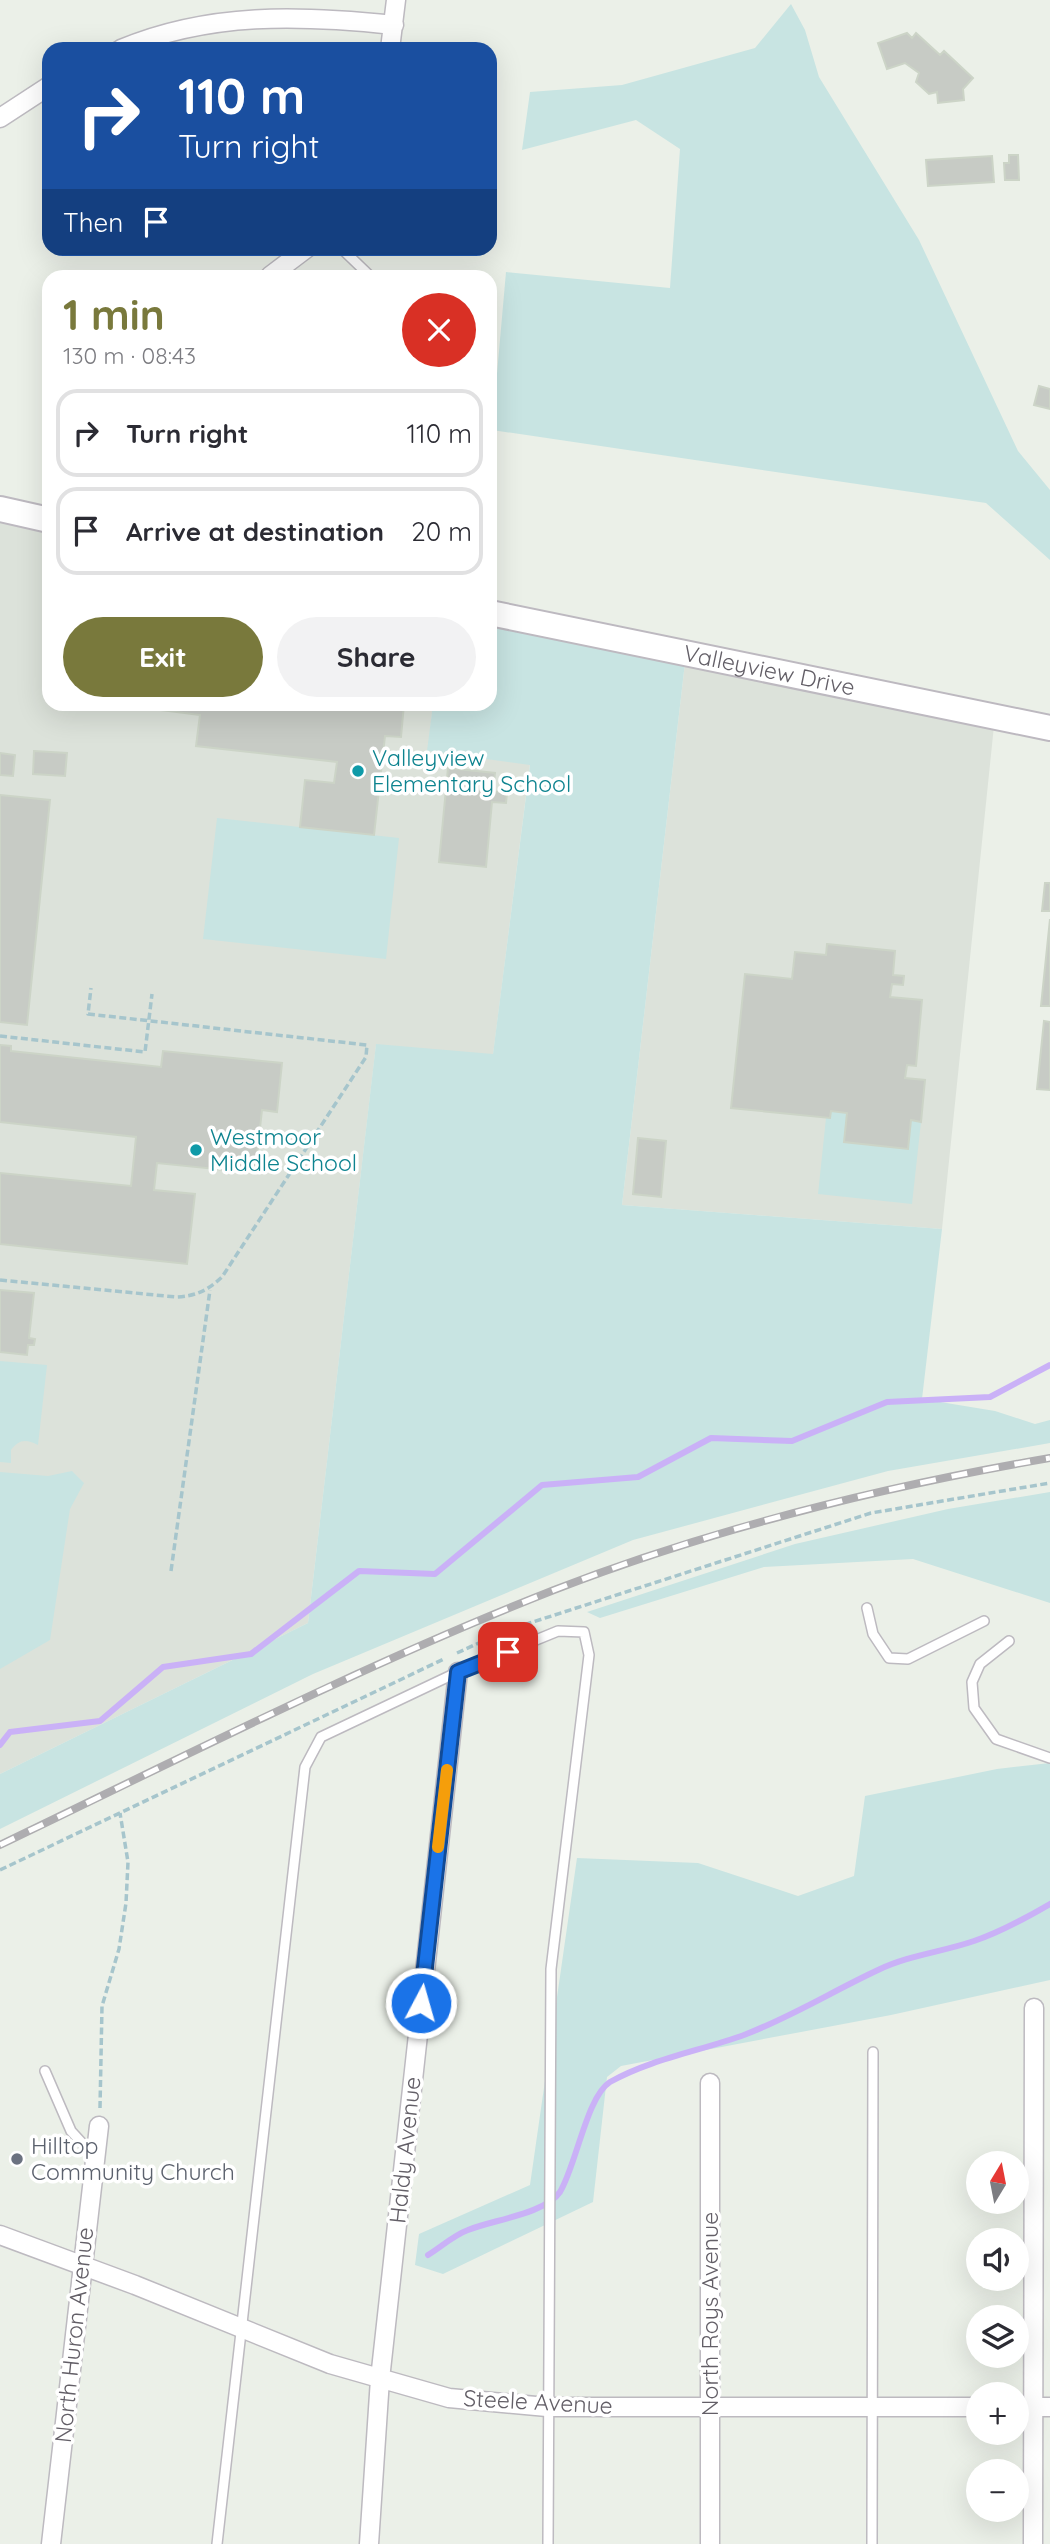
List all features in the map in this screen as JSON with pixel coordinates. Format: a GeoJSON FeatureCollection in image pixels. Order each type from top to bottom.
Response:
{"type":"FeatureCollection","features":[{"type":"Feature","properties":{"kind":"street"},"geometry":{"type":"LineString","coordinates":[[391,42],[396,0]]}},
{"type":"Feature","properties":{"kind":"street"},"geometry":{"type":"LineString","coordinates":[[143,42],[185,29],[234,19],[288,17],[394,25]]}},
{"type":"Feature","properties":{"kind":"street"},"geometry":{"type":"LineString","coordinates":[[0,118],[42,91]]}},
{"type":"Feature","properties":{"kind":"street"},"geometry":{"type":"LineString","coordinates":[[278,270],[296,256]]}},
{"type":"Feature","properties":{"kind":"street"},"geometry":{"type":"LineString","coordinates":[[0,509],[42,518]]}},
{"type":"Feature","properties":{"kind":"street","name":"Valleyview Drive"},"geometry":{"type":"LineString","coordinates":[[497,614],[1050,728]]}},
{"type":"Feature","properties":{"kind":"street","name":"Haldy Avenue"},"geometry":{"type":"LineString","coordinates":[[369,2544],[380,2379],[458,1672]]}},
{"type":"Feature","properties":{"kind":"street"},"geometry":{"type":"LineString","coordinates":[[1033,2544],[1034,2008]]}},
{"type":"Feature","properties":{"kind":"street","name":"North Roys Avenue"},"geometry":{"type":"LineString","coordinates":[[710,2083],[710,2544]]}},
{"type":"Feature","properties":{"kind":"street","name":"North Huron Avenue"},"geometry":{"type":"LineString","coordinates":[[51,2544],[99,2126]]}},
{"type":"Feature","properties":{"kind":"street","name":"Steele Avenue"},"geometry":{"type":"LineString","coordinates":[[0,2235],[82,2264],[330,2364],[449,2398],[547,2407],[966,2407]]}},
{"type":"Feature","properties":{"kind":"lane"},"geometry":{"type":"LineString","coordinates":[[349,256],[364,270]]}},
{"type":"Feature","properties":{"kind":"lane"},"geometry":{"type":"LineString","coordinates":[[867,1608],[873,1634],[889,1658],[908,1658],[984,1620]]}},
{"type":"Feature","properties":{"kind":"lane"},"geometry":{"type":"LineString","coordinates":[[218,2544],[305,1767],[321,1737],[458,1672],[558,1631],[584,1632],[589,1655],[551,1969],[548,2544]]}},
{"type":"Feature","properties":{"kind":"lane"},"geometry":{"type":"LineString","coordinates":[[1009,1641],[980,1664],[972,1682],[974,1708],[996,1739],[1050,1758]]}},
{"type":"Feature","properties":{"kind":"lane"},"geometry":{"type":"LineString","coordinates":[[872,2544],[873,2052]]}},
{"type":"Feature","properties":{"kind":"lane"},"geometry":{"type":"LineString","coordinates":[[46,2071],[71,2131],[95,2158]]}},
{"type":"Feature","properties":{"kind":"path"},"geometry":{"type":"LineString","coordinates":[[0,1280],[176,1297],[193,1296],[210,1288],[222,1277],[366,1056],[367,1045],[88,1014],[91,988]]}},
{"type":"Feature","properties":{"kind":"path"},"geometry":{"type":"LineString","coordinates":[[0,1036],[145,1052],[152,994]]}},
{"type":"Feature","properties":{"kind":"path"},"geometry":{"type":"LineString","coordinates":[[171,1570],[210,1288]]}},
{"type":"Feature","properties":{"kind":"path"},"geometry":{"type":"LineString","coordinates":[[99,2126],[102,2006],[119,1950],[126,1903],[128,1861],[120,1812]]}},
{"type":"Feature","properties":{"kind":"shaded area"},"geometry":{"type":"Polygon","coordinates":[[[791,4],[805,30],[819,77],[919,240],[1018,451],[1050,490],[1050,560],[986,503],[497,431],[497,374],[506,272],[670,288],[680,149],[636,120],[522,150],[530,92],[622,85],[755,48],[791,4]]]}},
{"type":"Feature","properties":{"kind":"shaded area"},"geometry":{"type":"Polygon","coordinates":[[[0,510],[42,519],[42,711],[432,711],[428,751],[530,764],[493,1055],[376,1045],[308,1623],[0,1774],[0,510]]]}},
{"type":"Feature","properties":{"kind":"shaded area"},"geometry":{"type":"Polygon","coordinates":[[[497,614],[686,654],[622,1205],[942,1229],[922,1399],[995,1411],[1035,1424],[1050,1420],[1050,1443],[888,1471],[633,1540],[313,1674],[0,1829],[0,1774],[308,1623],[376,1044],[493,1054],[530,765],[427,751],[432,711],[497,711],[497,614]]]}},
{"type":"Feature","properties":{"kind":"shaded area"},"geometry":{"type":"Polygon","coordinates":[[[686,654],[995,716],[942,1229],[622,1205],[686,654]]]}},
{"type":"Feature","properties":{"kind":"shaded area"},"geometry":{"type":"Polygon","coordinates":[[[217,818],[399,838],[386,959],[203,939],[217,818]]]}},
{"type":"Feature","properties":{"kind":"shaded area"},"geometry":{"type":"Polygon","coordinates":[[[831,1111],[921,1122],[912,1204],[818,1194],[826,1118],[831,1111]]]}},
{"type":"Feature","properties":{"kind":"shaded area"},"geometry":{"type":"Polygon","coordinates":[[[0,1361],[47,1365],[38,1445],[26,1441],[17,1444],[11,1450],[11,1463],[0,1462],[0,1361]]]}},
{"type":"Feature","properties":{"kind":"shaded area"},"geometry":{"type":"Polygon","coordinates":[[[72,1471],[84,1483],[70,1509],[50,1640],[0,1669],[0,1472],[48,1476],[72,1471]]]}},
{"type":"Feature","properties":{"kind":"shaded area"},"geometry":{"type":"Polygon","coordinates":[[[1050,1492],[1050,1603],[913,1559],[764,1567],[600,1618],[587,1612],[795,1544],[948,1509],[1050,1492]]]}},
{"type":"Feature","properties":{"kind":"shaded area"},"geometry":{"type":"Polygon","coordinates":[[[1050,1763],[1050,1980],[891,2015],[621,2066],[607,2077],[593,2202],[443,2274],[415,2265],[419,2234],[530,2185],[577,1858],[698,1863],[798,1896],[854,1876],[865,1796],[997,1769],[1050,1763]]]}},
{"type":"Feature","properties":{"kind":"building"},"geometry":{"type":"Polygon","coordinates":[[[907,33],[912,38],[916,33],[940,55],[944,51],[973,78],[963,89],[964,100],[938,103],[937,92],[929,94],[916,82],[919,73],[905,63],[887,69],[878,43],[907,33]]]}},
{"type":"Feature","properties":{"kind":"building"},"geometry":{"type":"Polygon","coordinates":[[[1009,155],[1018,155],[1019,180],[1005,180],[1004,163],[1009,163],[1009,155]]]}},
{"type":"Feature","properties":{"kind":"building"},"geometry":{"type":"Polygon","coordinates":[[[992,156],[994,182],[928,186],[926,160],[992,156]]]}},
{"type":"Feature","properties":{"kind":"building"},"geometry":{"type":"Polygon","coordinates":[[[1039,386],[1050,389],[1050,409],[1034,405],[1039,386]]]}},
{"type":"Feature","properties":{"kind":"building","name":"Valleyview Elementary School"},"geometry":{"type":"Polygon","coordinates":[[[168,711],[403,711],[401,737],[385,736],[374,835],[300,827],[305,780],[334,783],[337,762],[196,746],[200,715],[168,711]]]}},
{"type":"Feature","properties":{"kind":"building"},"geometry":{"type":"Polygon","coordinates":[[[34,751],[67,753],[65,776],[33,774],[34,751]]]}},
{"type":"Feature","properties":{"kind":"building"},"geometry":{"type":"Polygon","coordinates":[[[0,753],[15,755],[13,776],[0,775],[0,753]]]}},
{"type":"Feature","properties":{"kind":"building"},"geometry":{"type":"Polygon","coordinates":[[[448,768],[495,773],[493,791],[507,793],[506,803],[492,802],[486,867],[439,862],[448,768]]]}},
{"type":"Feature","properties":{"kind":"building"},"geometry":{"type":"Polygon","coordinates":[[[0,795],[50,800],[27,1025],[0,1022],[0,795]]]}},
{"type":"Feature","properties":{"kind":"building"},"geometry":{"type":"Polygon","coordinates":[[[1045,883],[1050,883],[1050,911],[1042,911],[1045,883]]]}},
{"type":"Feature","properties":{"kind":"building"},"geometry":{"type":"Polygon","coordinates":[[[1050,919],[1050,1006],[1041,1006],[1050,919]]]}},
{"type":"Feature","properties":{"kind":"building"},"geometry":{"type":"Polygon","coordinates":[[[827,944],[895,951],[893,975],[904,976],[903,985],[892,984],[890,997],[922,1000],[916,1066],[907,1065],[905,1078],[925,1080],[921,1122],[911,1120],[908,1149],[844,1142],[847,1113],[831,1111],[830,1118],[731,1108],[745,974],[792,979],[795,952],[826,955],[827,944]]]}},
{"type":"Feature","properties":{"kind":"building"},"geometry":{"type":"Polygon","coordinates":[[[1044,1021],[1050,1022],[1050,1090],[1037,1089],[1044,1021]]]}},
{"type":"Feature","properties":{"kind":"building","name":"Westmoor Middle School"},"geometry":{"type":"Polygon","coordinates":[[[0,1045],[11,1046],[11,1051],[161,1067],[163,1051],[282,1063],[277,1112],[262,1110],[255,1173],[157,1163],[154,1190],[195,1194],[187,1264],[0,1244],[0,1173],[131,1186],[136,1137],[0,1122],[0,1045]]]}},
{"type":"Feature","properties":{"kind":"building"},"geometry":{"type":"Polygon","coordinates":[[[638,1138],[666,1141],[661,1197],[633,1194],[638,1138]]]}},
{"type":"Feature","properties":{"kind":"building"},"geometry":{"type":"Polygon","coordinates":[[[0,1290],[34,1293],[29,1338],[35,1339],[34,1345],[28,1345],[27,1355],[0,1352],[0,1290]]]}},
{"type":"Feature","properties":{"kind":"waterway"},"geometry":{"type":"LineString","coordinates":[[0,1745],[10,1732],[100,1721],[163,1667],[251,1654],[359,1571],[435,1574],[542,1485],[638,1477],[711,1438],[792,1441],[887,1402],[990,1397],[1050,1365]]}},
{"type":"Feature","properties":{"kind":"waterway"},"geometry":{"type":"LineString","coordinates":[[428,2255],[463,2232],[517,2216],[553,2200],[566,2180],[595,2101],[610,2082],[659,2061],[744,2035],[890,1965],[984,1937],[1050,1904]]}},
{"type":"Feature","properties":{"kind":"railway"},"geometry":{"type":"LineString","coordinates":[[0,1845],[344,1680],[554,1590],[675,1547],[799,1512],[924,1482],[1050,1458]]}},
{"type":"Feature","properties":{"kind":"slow traffic"},"geometry":{"type":"LineString","coordinates":[[438,1847],[447,1770]]}},
{"type":"Feature","properties":{"kind":"place","name":"Valleyview Elementary School"},"geometry":{"type":"Point","coordinates":[358,771]}},
{"type":"Feature","properties":{"kind":"place","name":"Westmoor Middle School"},"geometry":{"type":"Point","coordinates":[196,1150]}},
{"type":"Feature","properties":{"kind":"place","name":"Hilltop Community Church"},"geometry":{"type":"Point","coordinates":[17,2159]}},
{"type":"Feature","properties":{"kind":"route"},"geometry":{"type":"LineString","coordinates":[[421,2003],[458,1672],[508,1652]]}}]}
